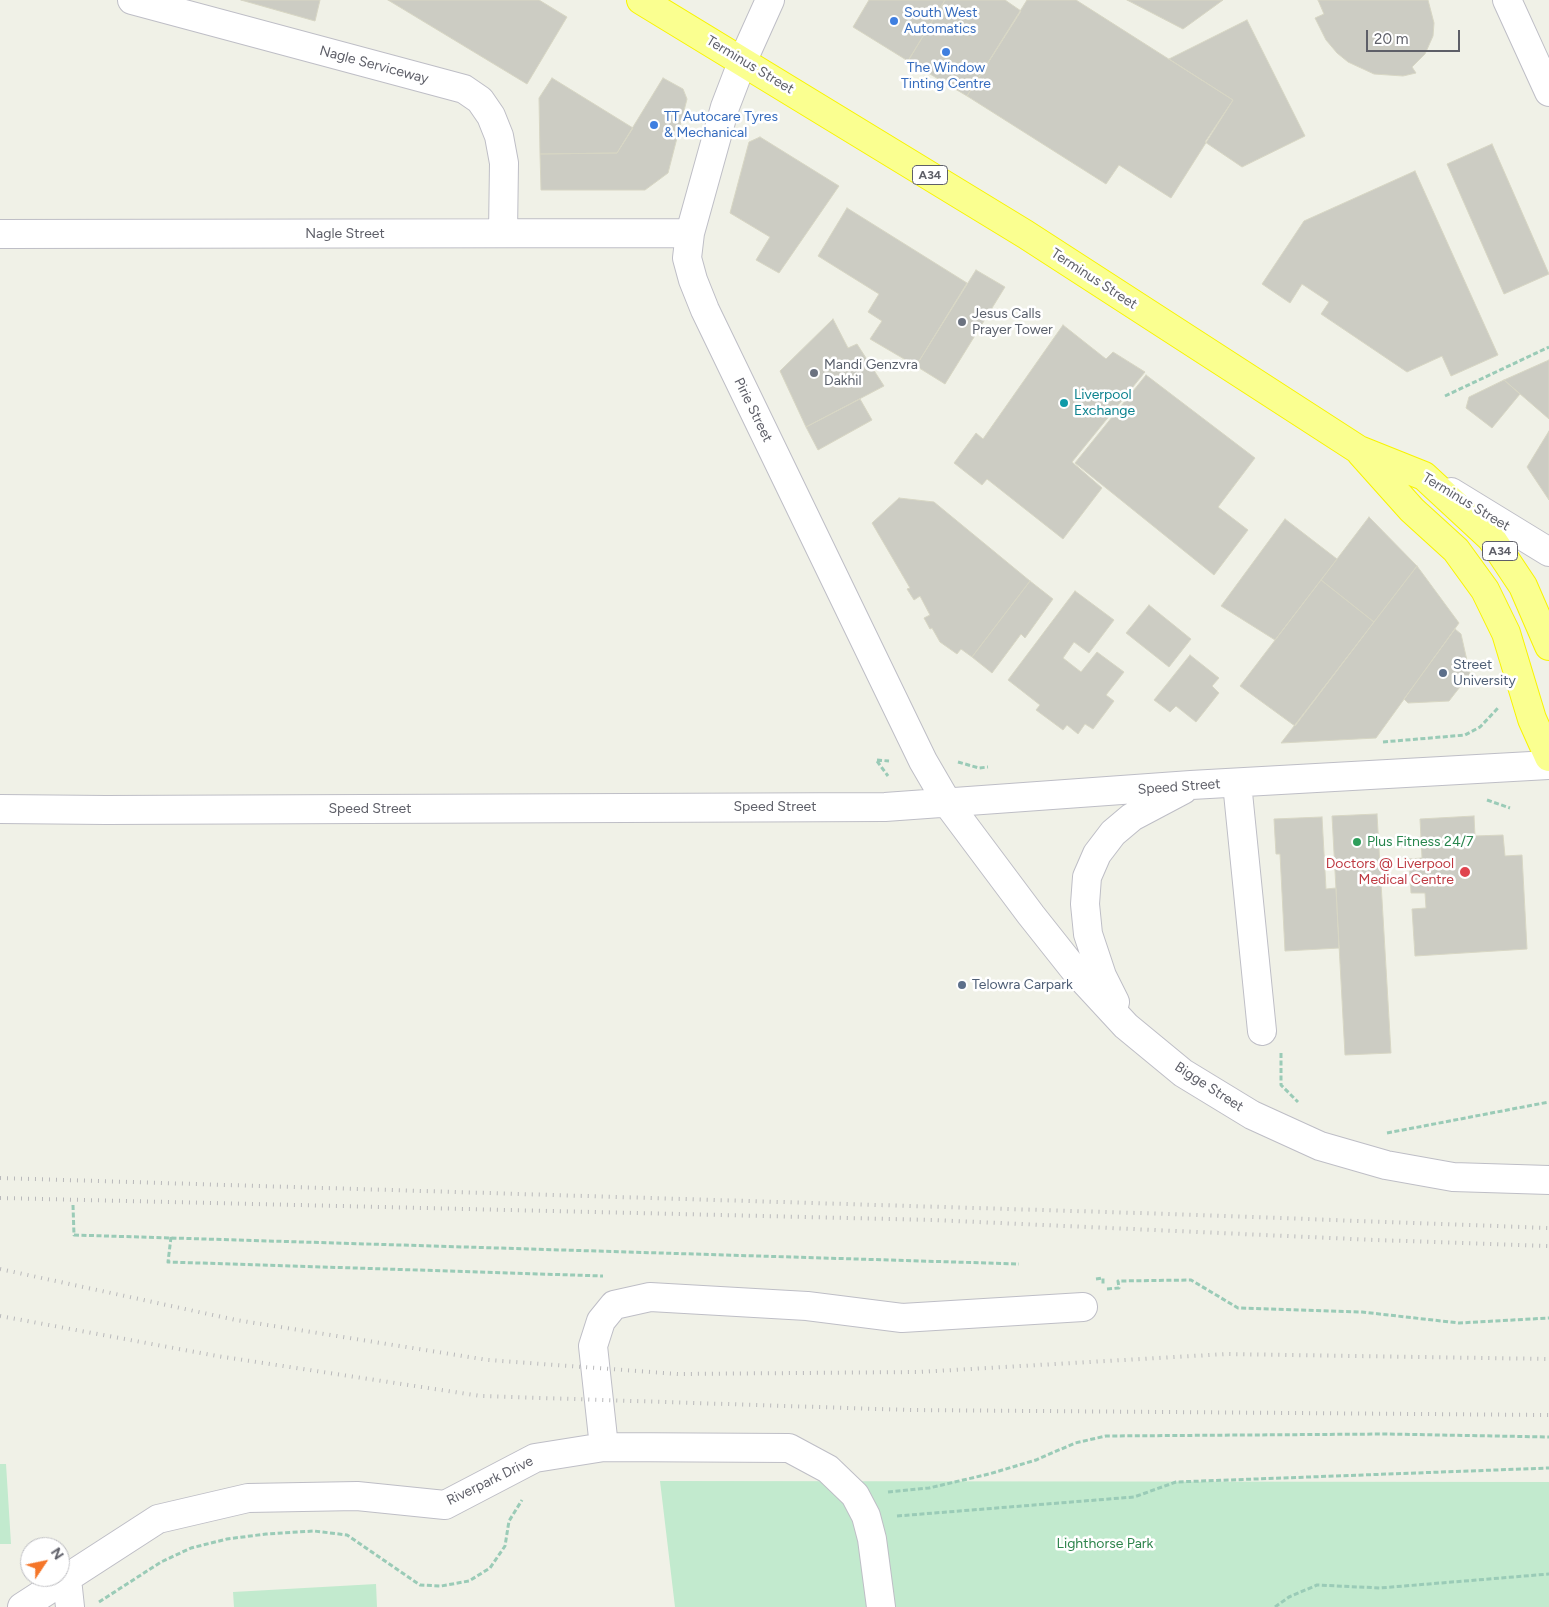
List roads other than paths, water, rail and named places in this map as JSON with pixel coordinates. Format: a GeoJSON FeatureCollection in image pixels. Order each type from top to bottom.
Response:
{"type":"FeatureCollection","features":[{"type":"Feature","properties":{"kind":"highway","name":"Terminus Street"},"geometry":{"type":"LineString","coordinates":[[641,0],[743,60],[1025,234],[1359,450],[1424,476]]}},
{"type":"Feature","properties":{"kind":"highway"},"geometry":{"type":"LineString","coordinates":[[1359,450],[1412,510],[1456,550],[1485,590],[1506,633],[1532,719],[1549,757]]}},
{"type":"Feature","properties":{"kind":"highway","name":"A34"},"geometry":{"type":"LineString","coordinates":[[1424,476],[1491,538],[1524,586],[1549,646]]}},
{"type":"Feature","properties":{"kind":"street","name":"Nagle Serviceway"},"geometry":{"type":"LineString","coordinates":[[132,0],[464,89],[480,100],[491,116],[499,136],[504,163],[503,233]]}},
{"type":"Feature","properties":{"kind":"street","name":"Pirie Street"},"geometry":{"type":"LineString","coordinates":[[770,0],[743,60],[723,113],[690,233],[687,258],[692,280],[705,310],[923,761],[948,804]]}},
{"type":"Feature","properties":{"kind":"street"},"geometry":{"type":"LineString","coordinates":[[1507,0],[1549,92]]}},
{"type":"Feature","properties":{"kind":"street","name":"Nagle Street"},"geometry":{"type":"LineString","coordinates":[[0,234],[690,233]]}},
{"type":"Feature","properties":{"kind":"street","name":"Terminus Street"},"geometry":{"type":"LineString","coordinates":[[1424,476],[1549,552]]}},
{"type":"Feature","properties":{"kind":"street","name":"Speed Street"},"geometry":{"type":"LineString","coordinates":[[0,809],[885,807],[1237,783],[1549,765]]}},
{"type":"Feature","properties":{"kind":"street"},"geometry":{"type":"LineString","coordinates":[[1237,783],[1272,1039]]}},
{"type":"Feature","properties":{"kind":"street"},"geometry":{"type":"LineString","coordinates":[[1126,1026],[1102,976],[1088,934],[1085,904],[1087,877],[1096,854],[1113,833],[1132,817],[1191,786]]}},
{"type":"Feature","properties":{"kind":"street","name":"Bigge Street"},"geometry":{"type":"LineString","coordinates":[[948,804],[1036,922],[1077,973],[1126,1026],[1183,1073],[1252,1114],[1320,1146],[1386,1165],[1453,1177],[1549,1180]]}},
{"type":"Feature","properties":{"kind":"street"},"geometry":{"type":"LineString","coordinates":[[604,1447],[593,1346],[601,1321],[614,1305],[650,1297],[806,1306],[902,1318],[1083,1307]]}},
{"type":"Feature","properties":{"kind":"street","name":"Riverpark Drive"},"geometry":{"type":"LineString","coordinates":[[70,1576],[158,1519],[248,1498],[357,1496],[445,1505],[535,1458],[604,1447],[789,1448],[828,1469],[855,1495],[866,1516],[872,1539],[881,1607]]}},
{"type":"Feature","properties":{"kind":"street","name":"Riverpark Drive"},"geometry":{"type":"LineString","coordinates":[[22,1607],[53,1587]]}},
{"type":"Feature","properties":{"kind":"street"},"geometry":{"type":"LineString","coordinates":[[68,1587],[70,1607]]}},
{"type":"Feature","properties":{"kind":"railway"},"geometry":{"type":"LineString","coordinates":[[0,1178],[1171,1214],[1549,1228]]}},
{"type":"Feature","properties":{"kind":"railway"},"geometry":{"type":"LineString","coordinates":[[0,1198],[933,1220],[1549,1246]]}},
{"type":"Feature","properties":{"kind":"railway"},"geometry":{"type":"LineString","coordinates":[[0,1269],[236,1320],[488,1360],[678,1374],[919,1372],[1226,1354],[1549,1359]]}},
{"type":"Feature","properties":{"kind":"railway"},"geometry":{"type":"LineString","coordinates":[[0,1316],[217,1356],[481,1396],[909,1410],[1549,1415]]}},
{"type":"Feature","properties":{"kind":"place","name":"South West Automatics"},"geometry":{"type":"Point","coordinates":[894,21]}},
{"type":"Feature","properties":{"kind":"place","name":"The Window Tinting Centre"},"geometry":{"type":"Point","coordinates":[946,52]}},
{"type":"Feature","properties":{"kind":"place","name":"TT Autocare Tyres & Mechanical"},"geometry":{"type":"Point","coordinates":[654,125]}},
{"type":"Feature","properties":{"kind":"place","name":"Jesus Calls Prayer Tower"},"geometry":{"type":"Point","coordinates":[962,322]}},
{"type":"Feature","properties":{"kind":"place","name":"Mandi Genzvra Dakhil"},"geometry":{"type":"Point","coordinates":[814,373]}},
{"type":"Feature","properties":{"kind":"place","name":"Liverpool Exchange"},"geometry":{"type":"Point","coordinates":[1064,403]}},
{"type":"Feature","properties":{"kind":"place","name":"Street University"},"geometry":{"type":"Point","coordinates":[1443,673]}},
{"type":"Feature","properties":{"kind":"place","name":"Plus Fitness 24/7"},"geometry":{"type":"Point","coordinates":[1357,842]}},
{"type":"Feature","properties":{"kind":"place","name":"Doctors @ Liverpool Medical Centre"},"geometry":{"type":"Point","coordinates":[1465,872]}},
{"type":"Feature","properties":{"kind":"place","name":"Telowra Carpark"},"geometry":{"type":"Point","coordinates":[962,985]}},
{"type":"Feature","properties":{"kind":"park label","name":"Lighthorse Park"},"geometry":{"type":"Point","coordinates":[1105,1544]}}]}
